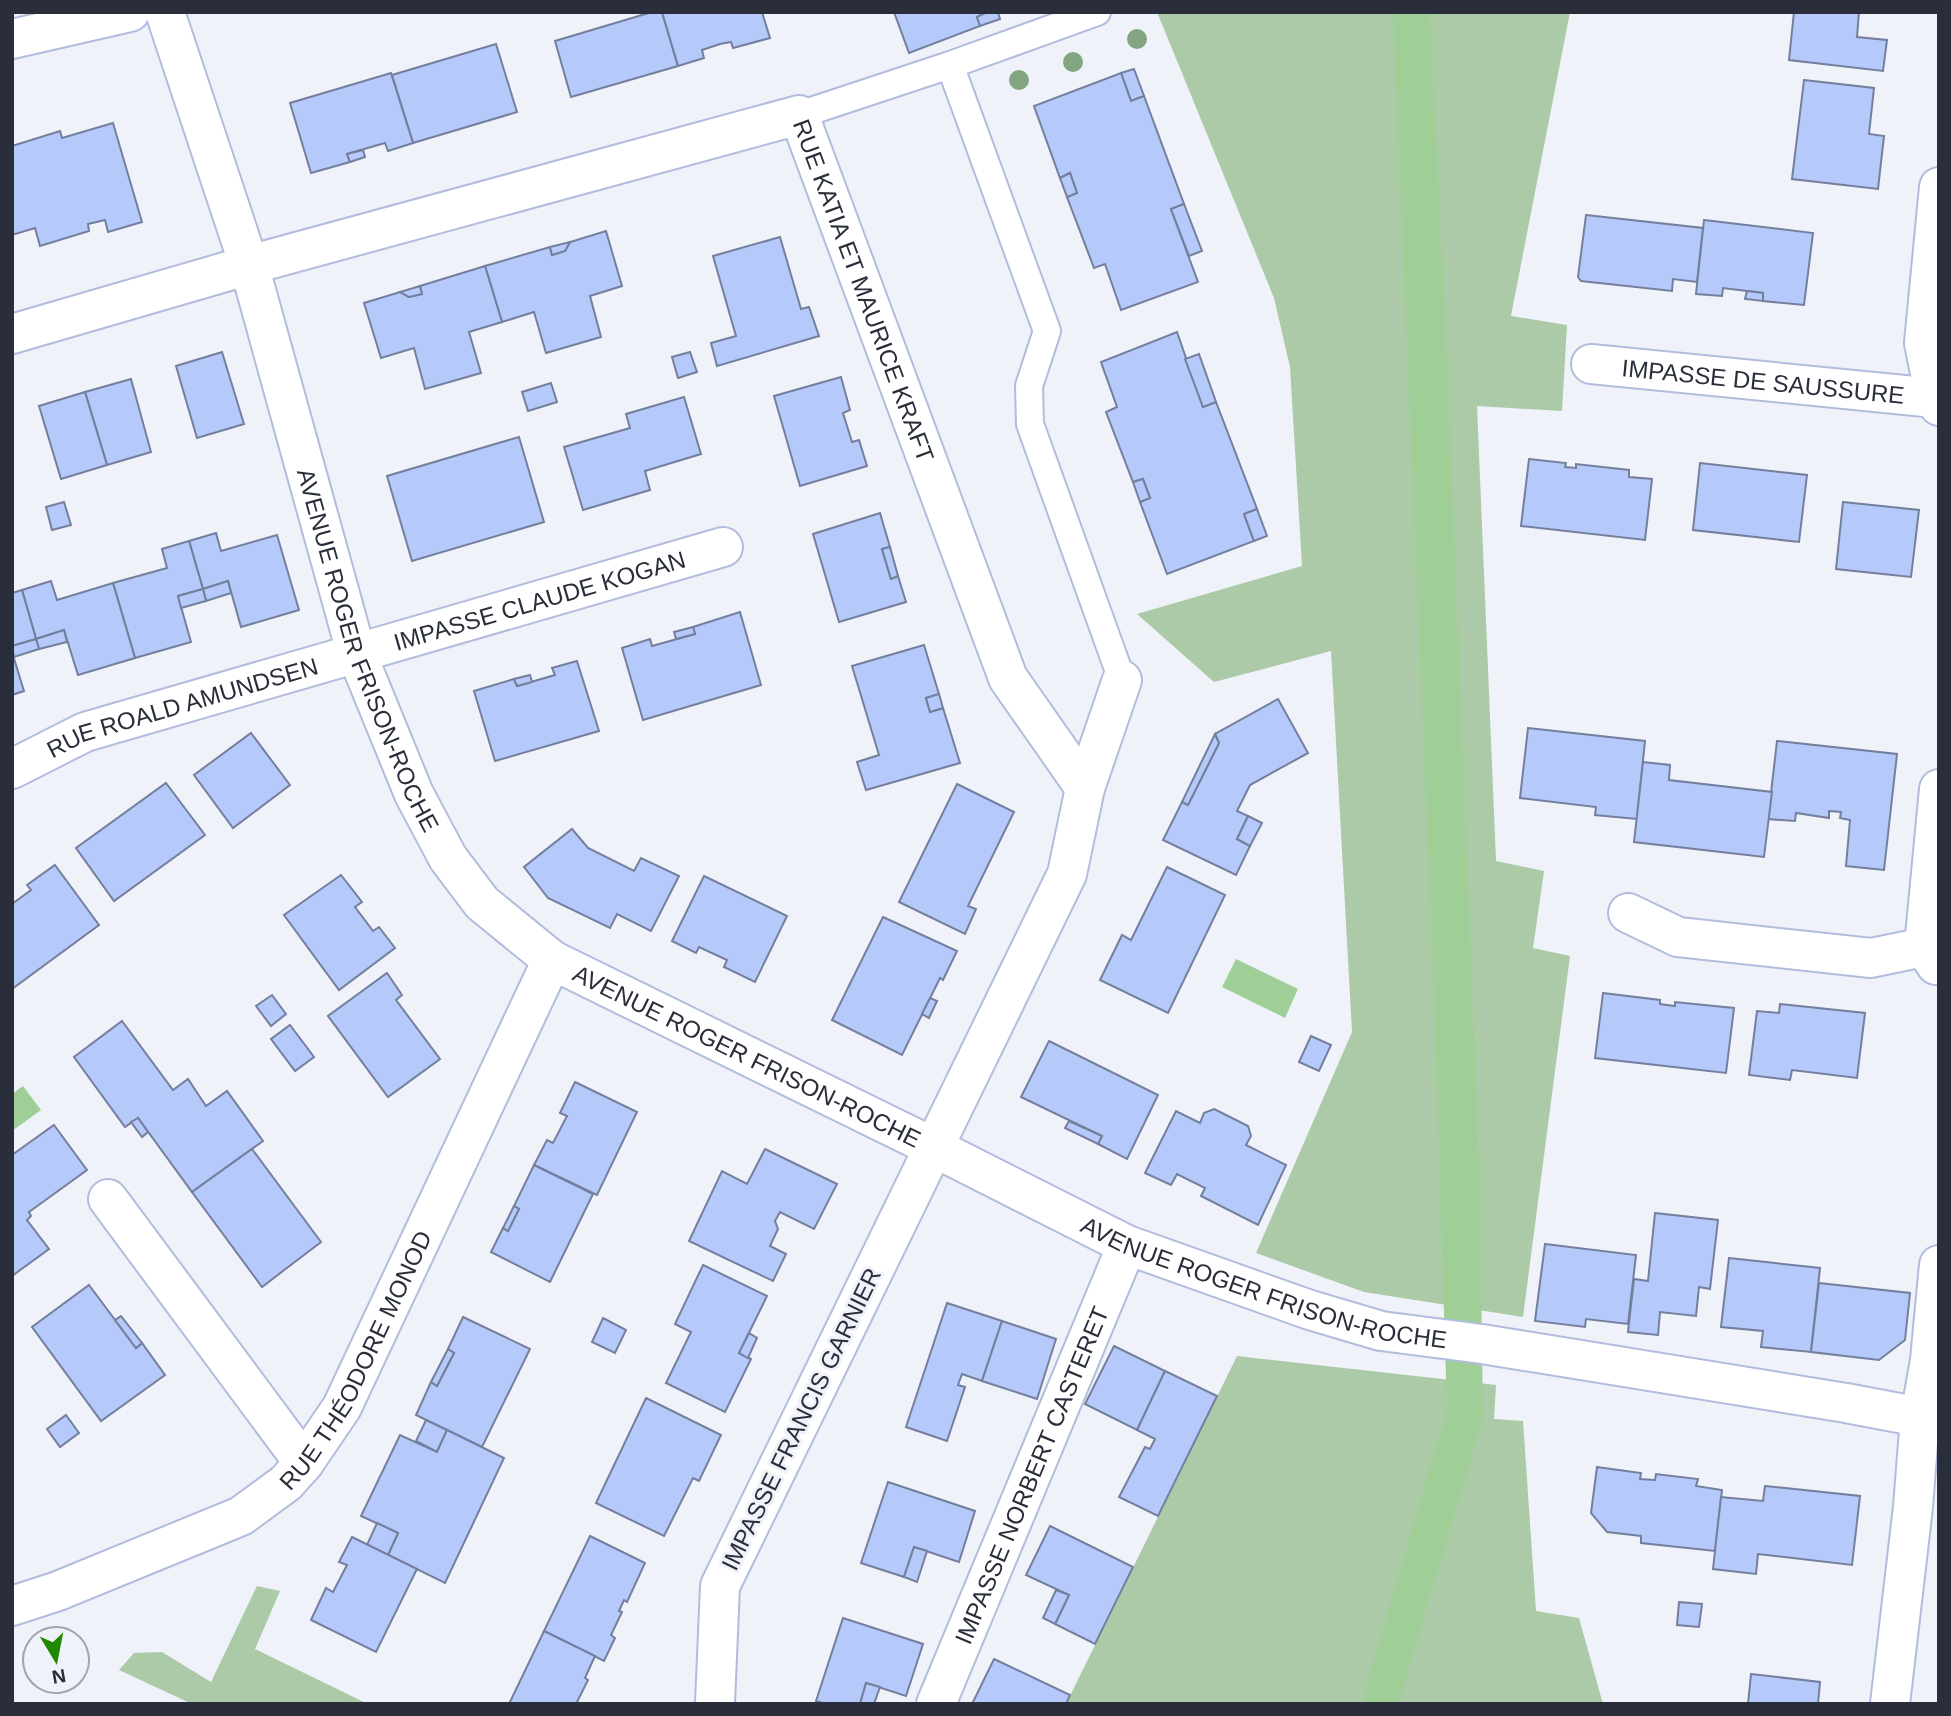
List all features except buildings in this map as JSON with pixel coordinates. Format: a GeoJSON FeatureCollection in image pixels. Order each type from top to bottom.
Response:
{"type":"FeatureCollection","features":[{"type":"Feature","properties":{"kind":"street"},"geometry":{"type":"LineString","coordinates":[[12,39],[130,12]]}},
{"type":"Feature","properties":{"kind":"street","name":"AVENUE ROGER FRISON-ROCHE"},"geometry":{"type":"LineString","coordinates":[[165,12],[248,265],[356,652],[414,794],[447,858],[482,903],[551,960],[1127,1245],[1310,1310],[1381,1331],[1492,1346],[1846,1403],[1929,1420]]}},
{"type":"Feature","properties":{"kind":"street","name":"RUE KATIA ET MAURICE KRAFT"},"geometry":{"type":"LineString","coordinates":[[248,265],[799,115],[1008,678],[1084,788]]}},
{"type":"Feature","properties":{"kind":"street"},"geometry":{"type":"LineString","coordinates":[[1937,402],[1924,343],[1939,187]]}},
{"type":"Feature","properties":{"kind":"street"},"geometry":{"type":"LineString","coordinates":[[12,334],[248,265]]}},
{"type":"Feature","properties":{"kind":"street","name":"IMPASSE DE SAUSSURE"},"geometry":{"type":"LineString","coordinates":[[1591,364],[1937,402]]}},
{"type":"Feature","properties":{"kind":"street","name":"IMPASSE CLAUDE KOGAN"},"geometry":{"type":"LineString","coordinates":[[356,652],[723,547]]}},
{"type":"Feature","properties":{"kind":"street","name":"RUE ROALD AMUNDSEN"},"geometry":{"type":"LineString","coordinates":[[12,769],[85,732],[356,652]]}},
{"type":"Feature","properties":{"kind":"street"},"geometry":{"type":"LineString","coordinates":[[933,1147],[1067,874],[1084,788],[1122,680]]}},
{"type":"Feature","properties":{"kind":"street"},"geometry":{"type":"LineString","coordinates":[[1628,913],[1678,937],[1871,958],[1934,952],[1939,789]]}},
{"type":"Feature","properties":{"kind":"street","name":"RUE THÉODORE MONOD"},"geometry":{"type":"LineString","coordinates":[[12,1606],[58,1591],[241,1516],[286,1483],[304,1463],[342,1407],[551,960]]}},
{"type":"Feature","properties":{"kind":"street","name":"IMPASSE FRANCIS GARNIER"},"geometry":{"type":"LineString","coordinates":[[715,1703],[720,1586],[933,1147]]}},
{"type":"Feature","properties":{"kind":"street"},"geometry":{"type":"LineString","coordinates":[[108,1199],[304,1463]]}},
{"type":"Feature","properties":{"kind":"street","name":"IMPASSE NORBERT CASTERET"},"geometry":{"type":"LineString","coordinates":[[936,1704],[1127,1245]]}},
{"type":"Feature","properties":{"kind":"street"},"geometry":{"type":"LineString","coordinates":[[1890,1704],[1913,1507],[1929,1420],[1930,1360],[1939,1265]]}},
{"type":"Feature","properties":{"kind":"lane"},"geometry":{"type":"LineString","coordinates":[[799,115],[1097,12]]}},
{"type":"Feature","properties":{"kind":"lane"},"geometry":{"type":"LineString","coordinates":[[950,65],[1047,331],[1029,386],[1030,424],[1122,680]]}},
{"type":"Feature","properties":{"kind":"shaded area"},"geometry":{"type":"Polygon","coordinates":[[[1157,12],[1570,12],[1511,316],[1567,325],[1562,411],[1477,406],[1496,861],[1544,871],[1533,948],[1570,956],[1523,1317],[1364,1292],[1256,1253],[1352,1032],[1331,651],[1214,682],[1137,614],[1302,566],[1290,367],[1274,298],[1157,12]]]}},
{"type":"Feature","properties":{"kind":"shaded area"},"geometry":{"type":"Polygon","coordinates":[[[1393,12],[1430,12],[1447,362],[1480,1194],[1483,1419],[1398,1704],[1361,1704],[1447,1410],[1434,990],[1393,12]]]}},
{"type":"Feature","properties":{"kind":"shaded area"},"geometry":{"type":"Polygon","coordinates":[[[1236,959],[1298,989],[1285,1018],[1222,987],[1236,959]]]}},
{"type":"Feature","properties":{"kind":"shaded area"},"geometry":{"type":"Polygon","coordinates":[[[23,1086],[41,1110],[12,1131],[12,1094],[23,1086]]]}},
{"type":"Feature","properties":{"kind":"shaded area"},"geometry":{"type":"Polygon","coordinates":[[[1237,1356],[1496,1385],[1494,1419],[1523,1421],[1536,1611],[1579,1618],[1603,1704],[1066,1704],[1237,1356]]]}},
{"type":"Feature","properties":{"kind":"shaded area"},"geometry":{"type":"Polygon","coordinates":[[[257,1586],[280,1591],[255,1649],[368,1704],[192,1704],[119,1670],[134,1653],[162,1652],[211,1682],[257,1586]]]}}]}
